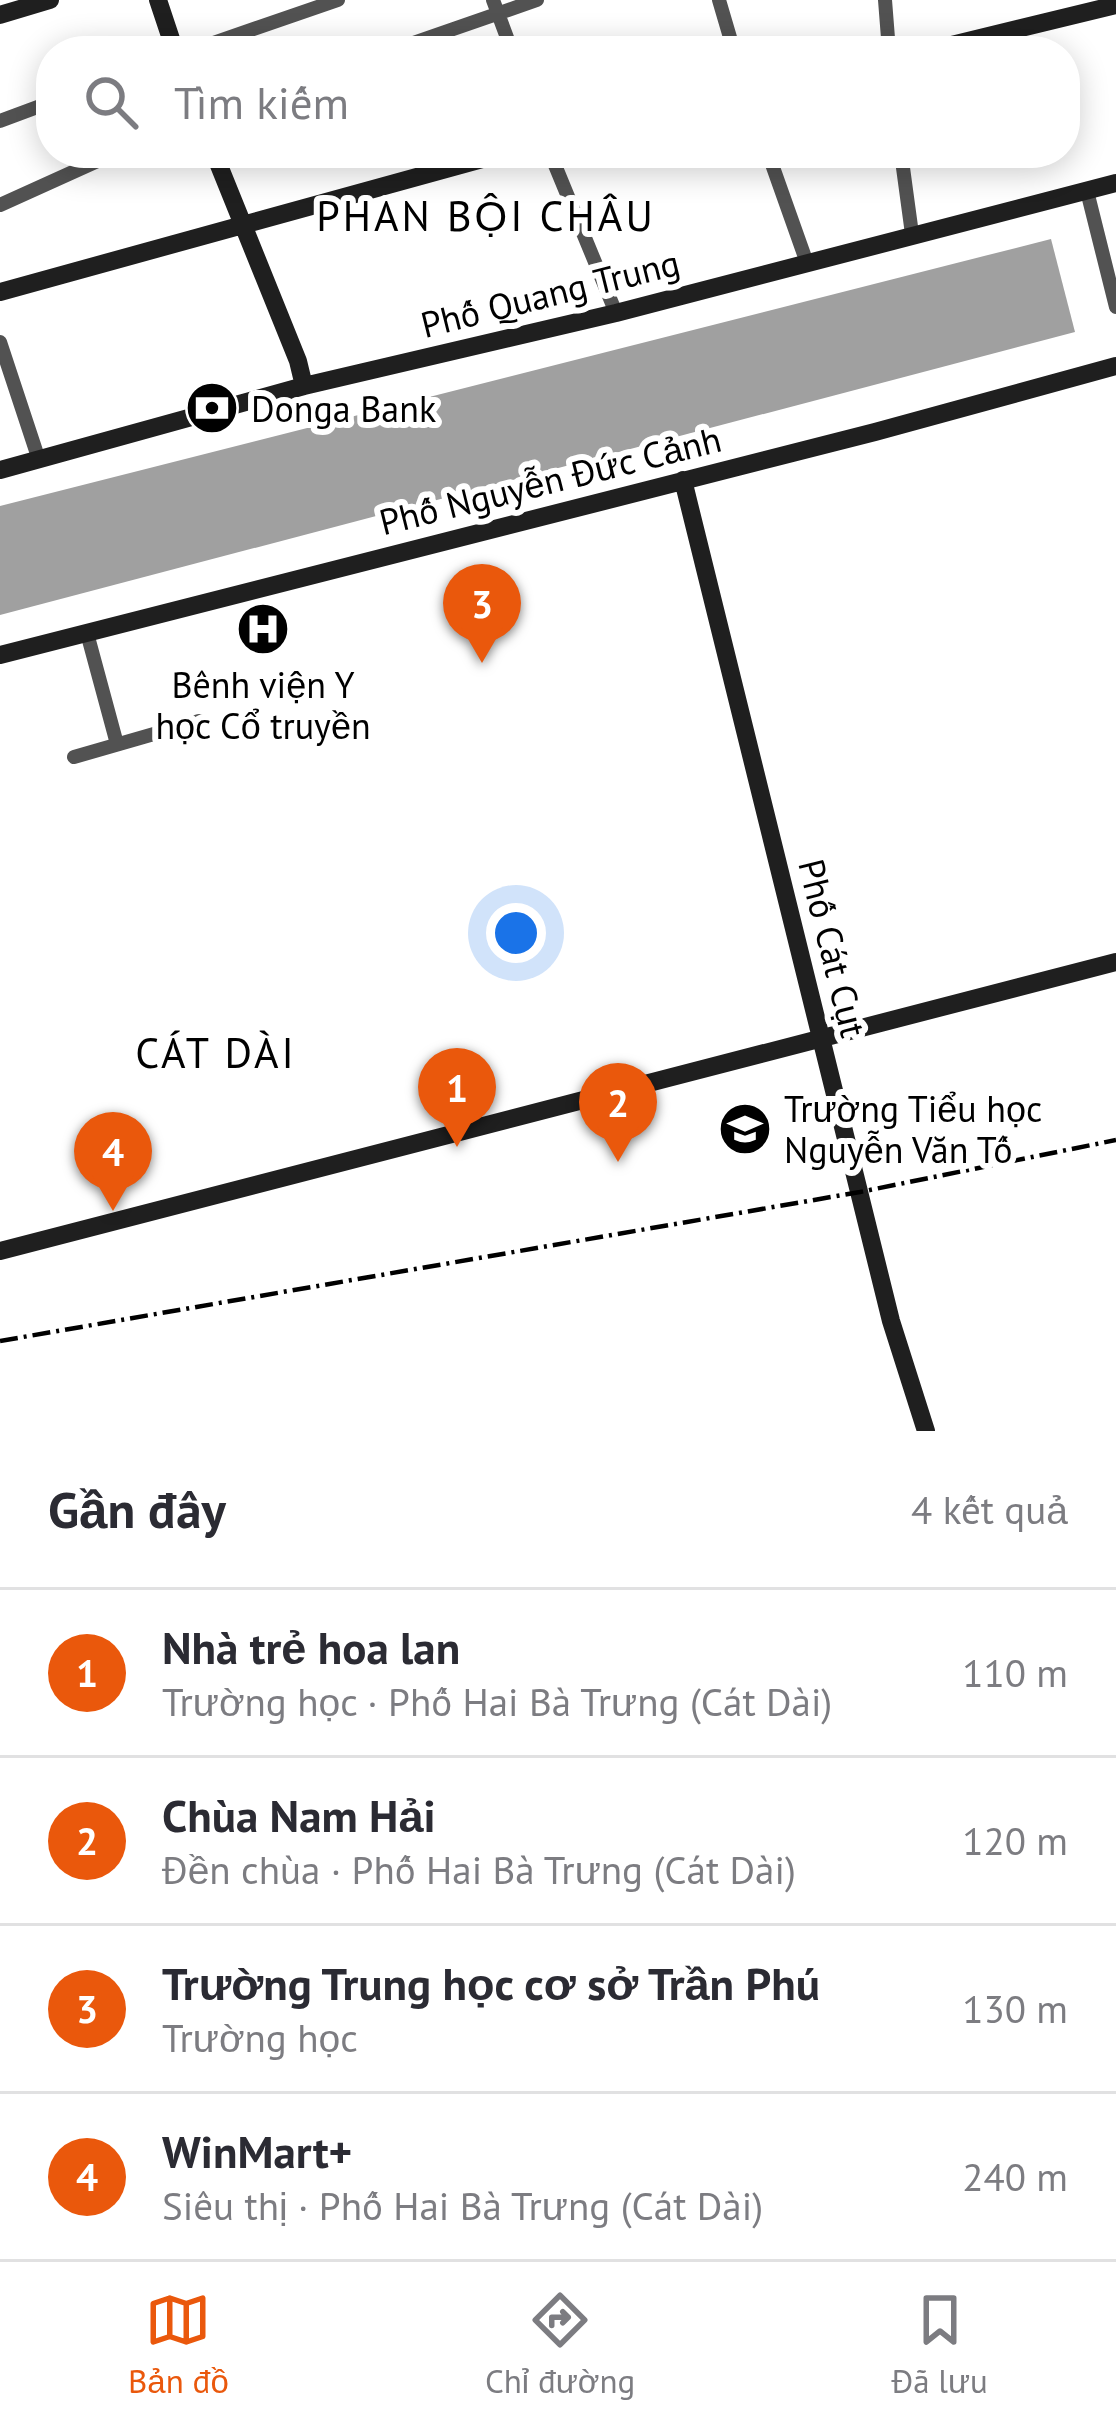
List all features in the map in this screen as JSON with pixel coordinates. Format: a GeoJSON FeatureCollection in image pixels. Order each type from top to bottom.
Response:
{"type":"FeatureCollection","features":[{"type":"Feature","properties":{"kind":"main road"},"geometry":{"type":"LineString","coordinates":[[0,15],[50,0]]}},
{"type":"Feature","properties":{"kind":"main road"},"geometry":{"type":"LineString","coordinates":[[158,0],[171,36]]}},
{"type":"Feature","properties":{"kind":"main road"},"geometry":{"type":"LineString","coordinates":[[989,36],[1116,5]]}},
{"type":"Feature","properties":{"kind":"main road"},"geometry":{"type":"LineString","coordinates":[[220,168],[304,386]]}},
{"type":"Feature","properties":{"kind":"main road"},"geometry":{"type":"LineString","coordinates":[[0,292],[451,168]]}},
{"type":"Feature","properties":{"kind":"main road","name":"Phố Quang Trung"},"geometry":{"type":"LineString","coordinates":[[0,470],[304,386],[616,313],[1116,183]]}},
{"type":"Feature","properties":{"kind":"main road","name":"Phố Nguyễn Đức Cảnh"},"geometry":{"type":"LineString","coordinates":[[0,655],[1116,366]]}},
{"type":"Feature","properties":{"kind":"main road","name":"Phố Cát Cụt"},"geometry":{"type":"LineString","coordinates":[[683,479],[891,1321],[926,1431]]}},
{"type":"Feature","properties":{"kind":"main road"},"geometry":{"type":"LineString","coordinates":[[0,1251],[1116,962]]}},
{"type":"Feature","properties":{"kind":"street"},"geometry":{"type":"LineString","coordinates":[[234,36],[338,0]]}},
{"type":"Feature","properties":{"kind":"street"},"geometry":{"type":"LineString","coordinates":[[426,36],[496,7],[537,0]]}},
{"type":"Feature","properties":{"kind":"street"},"geometry":{"type":"LineString","coordinates":[[719,0],[730,36]]}},
{"type":"Feature","properties":{"kind":"street"},"geometry":{"type":"LineString","coordinates":[[885,0],[888,36]]}},
{"type":"Feature","properties":{"kind":"street"},"geometry":{"type":"LineString","coordinates":[[496,7],[507,36]]}},
{"type":"Feature","properties":{"kind":"street"},"geometry":{"type":"LineString","coordinates":[[0,122],[36,108]]}},
{"type":"Feature","properties":{"kind":"street"},"geometry":{"type":"LineString","coordinates":[[0,205],[82,168]]}},
{"type":"Feature","properties":{"kind":"street"},"geometry":{"type":"LineString","coordinates":[[556,168],[616,313]]}},
{"type":"Feature","properties":{"kind":"street"},"geometry":{"type":"LineString","coordinates":[[773,168],[807,263]]}},
{"type":"Feature","properties":{"kind":"street"},"geometry":{"type":"LineString","coordinates":[[904,168],[912,234]]}},
{"type":"Feature","properties":{"kind":"street"},"geometry":{"type":"LineString","coordinates":[[1087,190],[1116,307]]}},
{"type":"Feature","properties":{"kind":"street"},"geometry":{"type":"LineString","coordinates":[[0,342],[39,460]]}},
{"type":"Feature","properties":{"kind":"street"},"geometry":{"type":"LineString","coordinates":[[87,633],[117,744]]}},
{"type":"Feature","properties":{"kind":"street"},"geometry":{"type":"LineString","coordinates":[[74,757],[199,721]]}},
{"type":"Feature","properties":{"kind":"shaded area"},"geometry":{"type":"Polygon","coordinates":[[[1051,239],[1075,332],[0,615],[0,506],[1051,239]]]}},
{"type":"Feature","properties":{"kind":"railway"},"geometry":{"type":"LineString","coordinates":[[0,1341],[860,1192],[1116,1140]]}},
{"type":"Feature","properties":{"kind":"place","name":"Donga Bank"},"geometry":{"type":"Point","coordinates":[212,408]}},
{"type":"Feature","properties":{"kind":"place","name":"Bênh viện Y học Cổ truyền"},"geometry":{"type":"Point","coordinates":[263,629]}},
{"type":"Feature","properties":{"kind":"place","name":"Trường Trung học cơ sở Trần Phú"},"geometry":{"type":"Point","coordinates":[482,663]}},
{"type":"Feature","properties":{"kind":"place","name":"Trường Tiểu học Nguyễn Văn Tố"},"geometry":{"type":"Point","coordinates":[745,1129]}},
{"type":"Feature","properties":{"kind":"place","name":"Nhà trẻ hoa lan"},"geometry":{"type":"Point","coordinates":[457,1147]}},
{"type":"Feature","properties":{"kind":"place","name":"Chùa Nam Hải"},"geometry":{"type":"Point","coordinates":[618,1162]}},
{"type":"Feature","properties":{"kind":"place","name":"WinMart+"},"geometry":{"type":"Point","coordinates":[113,1211]}},
{"type":"Feature","properties":{"kind":"district","name":"PHAN BỘI CHÂU"},"geometry":{"type":"Point","coordinates":[486,215]}},
{"type":"Feature","properties":{"kind":"district","name":"CÁT DÀI"},"geometry":{"type":"Point","coordinates":[216,1052]}}]}
